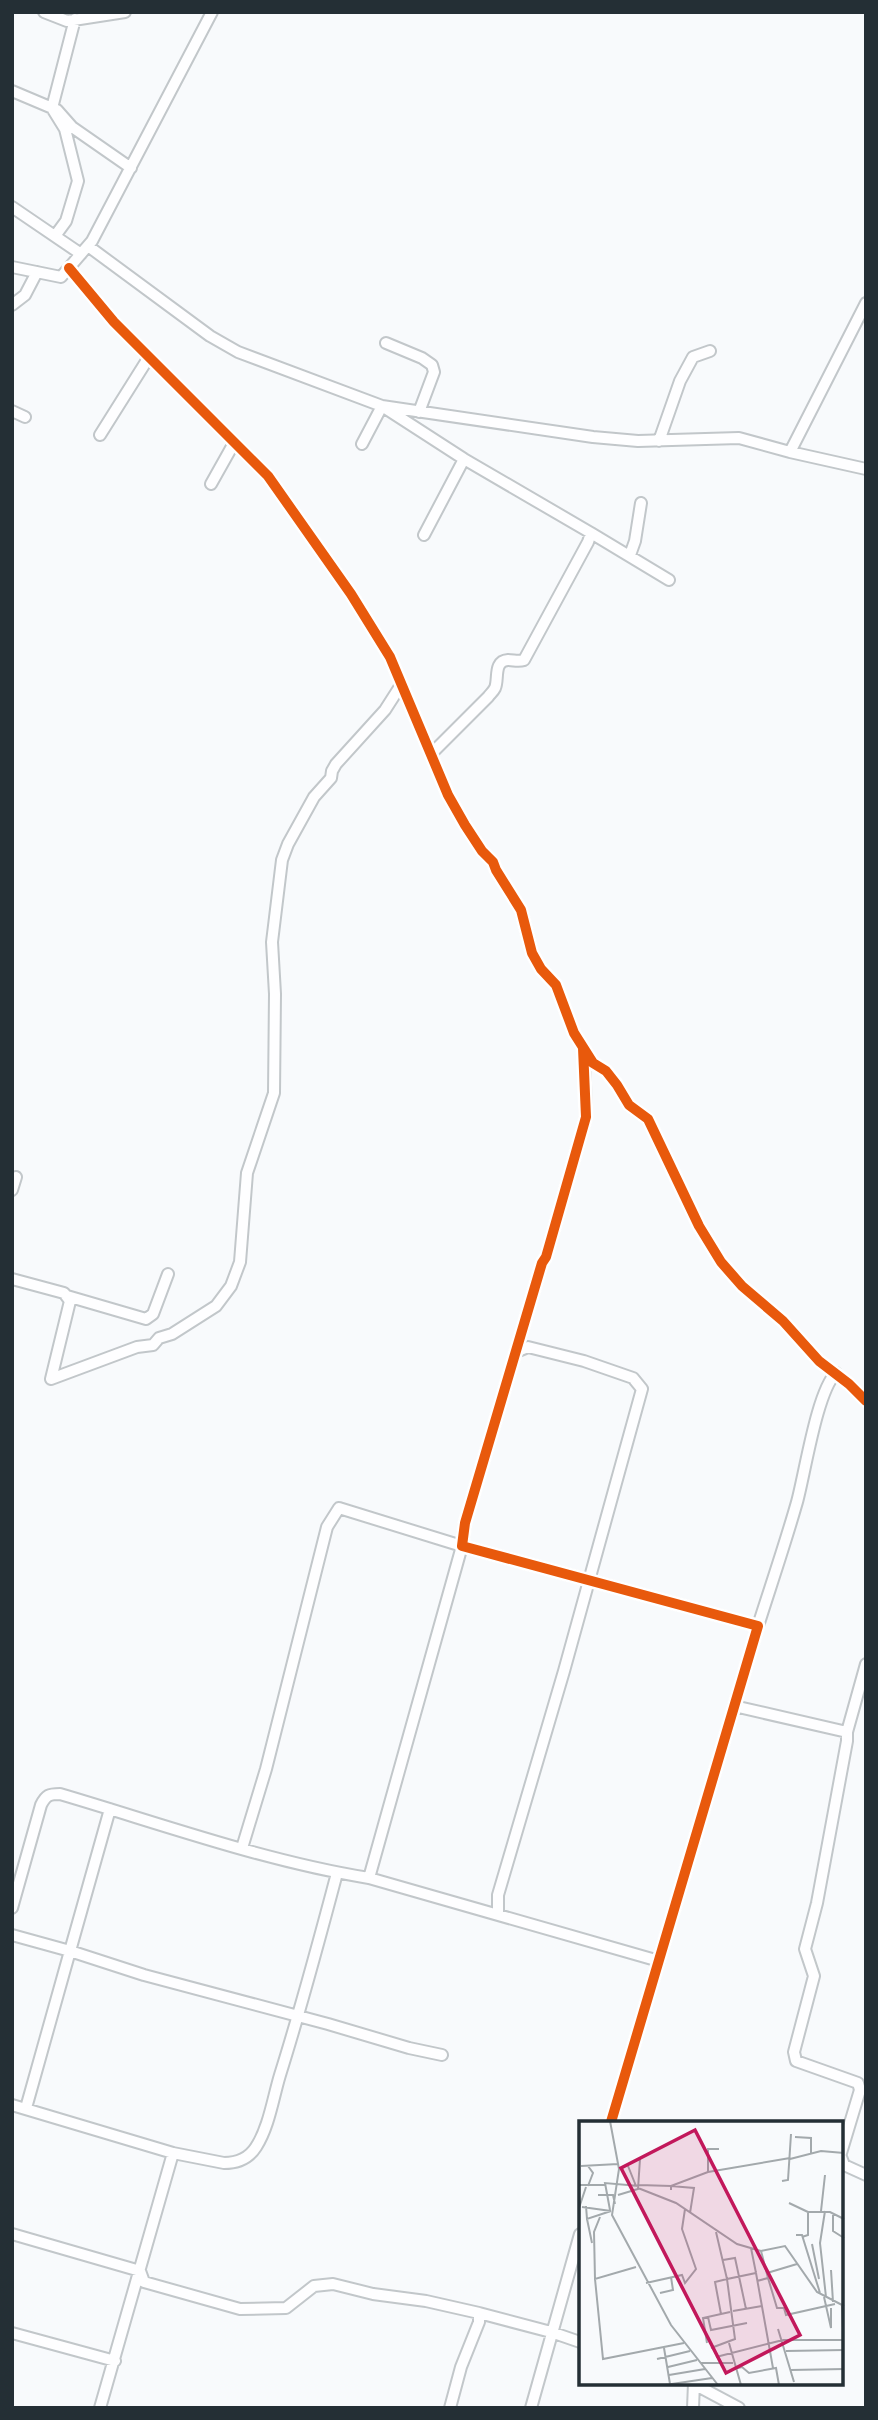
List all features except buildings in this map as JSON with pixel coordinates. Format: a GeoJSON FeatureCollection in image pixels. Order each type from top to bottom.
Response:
{"type":"FeatureCollection","features":[{"type":"Feature","properties":{"kind":"street"},"geometry":{"type":"LineString","coordinates":[[44,12],[67,21],[90,15],[125,12]]}},
{"type":"Feature","properties":{"kind":"street"},"geometry":{"type":"LineString","coordinates":[[12,267],[61,277],[84,250],[131,168],[212,12]]}},
{"type":"Feature","properties":{"kind":"street"},"geometry":{"type":"LineString","coordinates":[[55,236],[66,222],[78,181],[65,128],[52,108],[75,19]]}},
{"type":"Feature","properties":{"kind":"street"},"geometry":{"type":"LineString","coordinates":[[12,91],[52,108],[72,127],[131,168]]}},
{"type":"Feature","properties":{"kind":"street"},"geometry":{"type":"LineString","coordinates":[[12,206],[55,236],[84,250],[210,336],[238,352],[382,406],[593,438],[659,441],[739,438],[866,469]]}},
{"type":"Feature","properties":{"kind":"street"},"geometry":{"type":"LineString","coordinates":[[69,268],[114,322],[268,476],[290,504],[390,657],[448,795],[521,910],[532,953],[541,969],[556,985],[574,1033],[583,1048],[593,1063],[606,1071],[629,1105],[648,1119],[699,1226],[721,1262],[741,1286],[783,1321],[819,1361],[866,1401]]}},
{"type":"Feature","properties":{"kind":"street"},"geometry":{"type":"LineString","coordinates":[[12,305],[25,296],[37,272]]}},
{"type":"Feature","properties":{"kind":"street"},"geometry":{"type":"LineString","coordinates":[[790,452],[866,303]]}},
{"type":"Feature","properties":{"kind":"street"},"geometry":{"type":"LineString","coordinates":[[386,343],[432,365],[434,372],[419,412]]}},
{"type":"Feature","properties":{"kind":"street"},"geometry":{"type":"LineString","coordinates":[[659,441],[680,381],[693,357],[710,351]]}},
{"type":"Feature","properties":{"kind":"street"},"geometry":{"type":"LineString","coordinates":[[100,435],[149,357]]}},
{"type":"Feature","properties":{"kind":"street"},"geometry":{"type":"LineString","coordinates":[[362,444],[382,406]]}},
{"type":"Feature","properties":{"kind":"street"},"geometry":{"type":"LineString","coordinates":[[382,406],[464,459],[669,580]]}},
{"type":"Feature","properties":{"kind":"street"},"geometry":{"type":"LineString","coordinates":[[12,411],[25,417]]}},
{"type":"Feature","properties":{"kind":"street"},"geometry":{"type":"LineString","coordinates":[[211,484],[234,443]]}},
{"type":"Feature","properties":{"kind":"street"},"geometry":{"type":"LineString","coordinates":[[424,535],[464,459]]}},
{"type":"Feature","properties":{"kind":"street"},"geometry":{"type":"LineString","coordinates":[[630,555],[641,503]]}},
{"type":"Feature","properties":{"kind":"street"},"geometry":{"type":"LineString","coordinates":[[431,754],[495,688],[498,678],[496,670],[500,663],[524,660],[591,533]]}},
{"type":"Feature","properties":{"kind":"street"},"geometry":{"type":"LineString","coordinates":[[67,1296],[70,1301],[51,1379],[137,1347],[153,1345],[159,1338],[172,1334],[216,1306],[231,1286],[240,1262],[247,1173],[274,1093],[275,994],[272,942],[282,860],[314,797],[331,778],[336,764],[386,710],[401,685]]}},
{"type":"Feature","properties":{"kind":"street"},"geometry":{"type":"LineString","coordinates":[[369,1878],[462,1546],[465,1523],[586,1117],[583,1048]]}},
{"type":"Feature","properties":{"kind":"street"},"geometry":{"type":"LineString","coordinates":[[12,1190],[16,1177]]}},
{"type":"Feature","properties":{"kind":"street"},"geometry":{"type":"LineString","coordinates":[[12,1279],[146,1319],[153,1314],[168,1274]]}},
{"type":"Feature","properties":{"kind":"street"},"geometry":{"type":"LineString","coordinates":[[498,1914],[498,1895],[642,1388],[632,1378],[574,1358],[528,1347],[516,1352]]}},
{"type":"Feature","properties":{"kind":"street"},"geometry":{"type":"LineString","coordinates":[[612,2121],[797,1501],[820,1409],[830,1380],[836,1373]]}},
{"type":"Feature","properties":{"kind":"street"},"geometry":{"type":"LineString","coordinates":[[242,1848],[266,1769],[327,1527],[332,1515],[339,1508],[462,1546],[758,1626]]}},
{"type":"Feature","properties":{"kind":"street"},"geometry":{"type":"LineString","coordinates":[[843,2148],[860,2090],[858,2083],[796,2060],[794,2052],[814,1976],[805,1949],[817,1903],[847,1732],[865,1669]]}},
{"type":"Feature","properties":{"kind":"street"},"geometry":{"type":"LineString","coordinates":[[734,1706],[847,1732]]}},
{"type":"Feature","properties":{"kind":"street"},"geometry":{"type":"LineString","coordinates":[[12,1908],[45,1797],[60,1794],[242,1848],[337,1873],[369,1878],[659,1961]]}},
{"type":"Feature","properties":{"kind":"street"},"geometry":{"type":"LineString","coordinates":[[26,2108],[110,1809]]}},
{"type":"Feature","properties":{"kind":"street"},"geometry":{"type":"LineString","coordinates":[[12,2105],[173,2153],[233,2163],[254,2150],[262,2134],[299,2016],[337,1873]]}},
{"type":"Feature","properties":{"kind":"street"},"geometry":{"type":"LineString","coordinates":[[12,1935],[144,1975],[442,2055]]}},
{"type":"Feature","properties":{"kind":"street"},"geometry":{"type":"LineString","coordinates":[[100,2408],[173,2153]]}},
{"type":"Feature","properties":{"kind":"street"},"geometry":{"type":"LineString","coordinates":[[843,2162],[844,2165],[866,2175]]}},
{"type":"Feature","properties":{"kind":"street"},"geometry":{"type":"LineString","coordinates":[[12,2234],[140,2271]]}},
{"type":"Feature","properties":{"kind":"street"},"geometry":{"type":"LineString","coordinates":[[531,2408],[579,2237]]}},
{"type":"Feature","properties":{"kind":"street"},"geometry":{"type":"LineString","coordinates":[[140,2271],[144,2282],[240,2309],[286,2308],[314,2286],[333,2284],[479,2313],[579,2342]]}},
{"type":"Feature","properties":{"kind":"street"},"geometry":{"type":"LineString","coordinates":[[450,2408],[461,2367],[479,2322],[479,2313]]}},
{"type":"Feature","properties":{"kind":"street"},"geometry":{"type":"LineString","coordinates":[[12,2333],[115,2361]]}},
{"type":"Feature","properties":{"kind":"street"},"geometry":{"type":"LineString","coordinates":[[693,2408],[694,2385]]}},
{"type":"Feature","properties":{"kind":"street"},"geometry":{"type":"LineString","coordinates":[[695,2385],[721,2404],[739,2408]]}},
{"type":"Feature","properties":{"kind":"cycle path"},"geometry":{"type":"LineString","coordinates":[[69,268],[114,322],[268,476],[351,594],[390,657],[448,795],[521,910],[532,953],[541,969],[556,985],[574,1033],[593,1063],[606,1071],[629,1105],[648,1119],[699,1226],[721,1262],[742,1286],[783,1321],[819,1361],[866,1401]]}},
{"type":"Feature","properties":{"kind":"cycle path"},"geometry":{"type":"LineString","coordinates":[[583,1048],[586,1117],[465,1523],[462,1546],[758,1626],[611,2121]]}}]}
